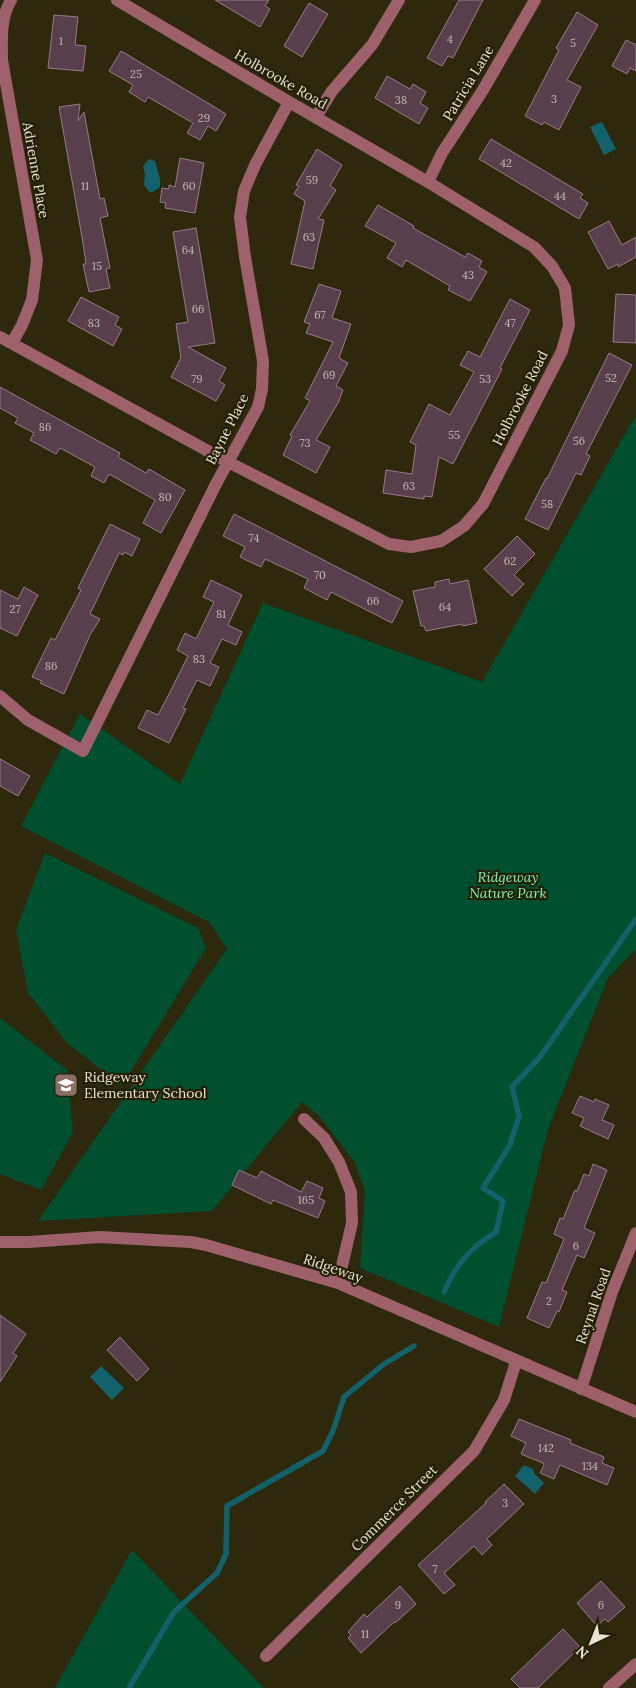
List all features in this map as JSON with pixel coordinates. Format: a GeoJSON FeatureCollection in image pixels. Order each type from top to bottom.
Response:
{"type":"FeatureCollection","features":[{"type":"Feature","properties":{"kind":"street","name":"Adrienne Place"},"geometry":{"type":"LineString","coordinates":[[11,0],[6,7],[1,29],[2,60],[37,260],[32,300],[12,343]]}},
{"type":"Feature","properties":{"kind":"street","name":"Holbrooke Road"},"geometry":{"type":"LineString","coordinates":[[0,337],[228,462],[389,544],[411,547],[441,541],[464,526],[483,504],[562,351],[569,325],[565,288],[552,266],[534,247],[428,182],[117,0]]}},
{"type":"Feature","properties":{"kind":"street"},"geometry":{"type":"LineString","coordinates":[[316,117],[332,91],[372,44],[399,0]]}},
{"type":"Feature","properties":{"kind":"street","name":"Patricia Lane"},"geometry":{"type":"LineString","coordinates":[[428,182],[442,153],[483,90],[535,0]]}},
{"type":"Feature","properties":{"kind":"street","name":"Bayne Place"},"geometry":{"type":"LineString","coordinates":[[0,696],[28,720],[82,750],[228,462],[258,407],[262,389],[263,361],[240,217],[244,191],[255,165],[289,102]]}},
{"type":"Feature","properties":{"kind":"street"},"geometry":{"type":"LineString","coordinates":[[304,1119],[324,1138],[339,1162],[351,1192],[352,1223],[338,1283]]}},
{"type":"Feature","properties":{"kind":"street","name":"Reynal Road"},"geometry":{"type":"LineString","coordinates":[[581,1389],[612,1292],[636,1233]]}},
{"type":"Feature","properties":{"kind":"street","name":"Ridgeway"},"geometry":{"type":"LineString","coordinates":[[0,1242],[100,1237],[191,1242],[338,1283],[516,1362],[636,1412]]}},
{"type":"Feature","properties":{"kind":"street","name":"Commerce Street"},"geometry":{"type":"LineString","coordinates":[[266,1656],[474,1451],[504,1400],[516,1362]]}},
{"type":"Feature","properties":{"kind":"street"},"geometry":{"type":"LineString","coordinates":[[610,1688],[636,1664]]}},
{"type":"Feature","properties":{"kind":"green space","name":"Ridgeway Nature Park"},"geometry":{"type":"Polygon","coordinates":[[[636,415],[636,949],[608,978],[548,1129],[499,1327],[360,1268],[365,1192],[355,1163],[319,1116],[302,1102],[212,1211],[38,1221],[227,949],[209,922],[21,826],[80,714],[180,784],[263,603],[482,682],[636,415]]]}},
{"type":"Feature","properties":{"kind":"green space"},"geometry":{"type":"Polygon","coordinates":[[[45,853],[198,928],[206,948],[122,1086],[67,1043],[28,993],[16,930],[45,853]]]}},
{"type":"Feature","properties":{"kind":"green space"},"geometry":{"type":"Polygon","coordinates":[[[0,1018],[67,1070],[73,1132],[41,1190],[0,1174],[0,1018]]]}},
{"type":"Feature","properties":{"kind":"green space"},"geometry":{"type":"Polygon","coordinates":[[[132,1550],[264,1688],[55,1688],[132,1550]]]}},
{"type":"Feature","properties":{"kind":"water"},"geometry":{"type":"Polygon","coordinates":[[[602,122],[616,149],[604,155],[590,127],[602,122]]]}},
{"type":"Feature","properties":{"kind":"water"},"geometry":{"type":"Polygon","coordinates":[[[149,159],[155,161],[160,179],[160,187],[153,192],[149,192],[144,185],[145,175],[143,166],[149,159]]]}},
{"type":"Feature","properties":{"kind":"water"},"geometry":{"type":"Polygon","coordinates":[[[101,1366],[124,1388],[112,1400],[90,1377],[101,1366]]]}},
{"type":"Feature","properties":{"kind":"water"},"geometry":{"type":"Polygon","coordinates":[[[524,1465],[533,1469],[534,1473],[544,1483],[535,1494],[515,1476],[524,1465]]]}},
{"type":"Feature","properties":{"kind":"building"},"geometry":{"type":"Polygon","coordinates":[[[215,0],[269,0],[265,6],[270,9],[260,27],[215,0]]]}},
{"type":"Feature","properties":{"kind":"building"},"geometry":{"type":"Polygon","coordinates":[[[459,0],[483,0],[453,58],[448,56],[442,66],[427,58],[459,0]]]}},
{"type":"Feature","properties":{"kind":"building"},"geometry":{"type":"Polygon","coordinates":[[[309,3],[328,14],[302,57],[284,46],[309,3]]]}},
{"type":"Feature","properties":{"kind":"building"},"geometry":{"type":"Polygon","coordinates":[[[577,12],[598,25],[567,80],[581,87],[559,130],[544,122],[542,125],[525,116],[559,50],[556,48],[577,12]]]}},
{"type":"Feature","properties":{"kind":"building"},"geometry":{"type":"Polygon","coordinates":[[[54,15],[78,17],[75,45],[86,46],[83,71],[48,68],[54,15]]]}},
{"type":"Feature","properties":{"kind":"building"},"geometry":{"type":"Polygon","coordinates":[[[626,40],[636,45],[636,71],[630,68],[627,74],[612,66],[626,40]]]}},
{"type":"Feature","properties":{"kind":"building"},"geometry":{"type":"Polygon","coordinates":[[[121,51],[226,114],[216,131],[208,126],[200,140],[187,133],[193,123],[148,97],[145,102],[129,92],[133,85],[109,71],[121,51]]]}},
{"type":"Feature","properties":{"kind":"building"},"geometry":{"type":"Polygon","coordinates":[[[387,76],[410,89],[413,84],[426,92],[420,103],[428,108],[419,124],[375,98],[387,76]]]}},
{"type":"Feature","properties":{"kind":"building"},"geometry":{"type":"Polygon","coordinates":[[[80,104],[78,121],[84,112],[100,199],[104,198],[108,216],[100,218],[110,268],[106,269],[110,288],[89,292],[83,264],[86,264],[83,243],[59,107],[80,104]]]}},
{"type":"Feature","properties":{"kind":"building"},"geometry":{"type":"Polygon","coordinates":[[[491,139],[583,194],[580,198],[588,203],[579,219],[479,159],[491,139]]]}},
{"type":"Feature","properties":{"kind":"building"},"geometry":{"type":"Polygon","coordinates":[[[317,149],[342,165],[330,186],[336,190],[318,219],[324,220],[313,269],[291,264],[305,201],[294,194],[299,186],[296,185],[317,149]]]}},
{"type":"Feature","properties":{"kind":"building"},"geometry":{"type":"Polygon","coordinates":[[[180,158],[204,163],[195,213],[165,208],[166,203],[160,202],[162,188],[169,189],[169,185],[175,187],[180,158]]]}},
{"type":"Feature","properties":{"kind":"building"},"geometry":{"type":"Polygon","coordinates":[[[378,205],[414,226],[413,228],[465,257],[468,253],[482,261],[479,267],[487,272],[470,301],[448,290],[450,286],[406,260],[402,267],[387,258],[396,243],[365,226],[378,205]]]}},
{"type":"Feature","properties":{"kind":"building"},"geometry":{"type":"Polygon","coordinates":[[[609,221],[622,245],[636,237],[636,257],[618,267],[618,264],[608,269],[588,232],[609,221]]]}},
{"type":"Feature","properties":{"kind":"building"},"geometry":{"type":"Polygon","coordinates":[[[196,228],[215,343],[188,347],[226,368],[219,381],[225,385],[216,401],[171,377],[181,358],[176,324],[188,322],[173,232],[196,228]]]}},
{"type":"Feature","properties":{"kind":"building"},"geometry":{"type":"Polygon","coordinates":[[[319,284],[341,291],[332,318],[351,324],[339,358],[348,363],[336,386],[343,390],[338,403],[316,440],[330,447],[316,473],[283,455],[292,436],[290,435],[310,401],[305,398],[333,342],[306,333],[310,324],[304,322],[319,284]]]}},
{"type":"Feature","properties":{"kind":"building"},"geometry":{"type":"Polygon","coordinates":[[[616,294],[636,295],[636,343],[613,342],[616,294]]]}},
{"type":"Feature","properties":{"kind":"building"},"geometry":{"type":"Polygon","coordinates":[[[81,297],[119,317],[115,325],[122,329],[113,346],[68,321],[81,297]]]}},
{"type":"Feature","properties":{"kind":"building"},"geometry":{"type":"Polygon","coordinates":[[[510,299],[530,310],[453,464],[439,457],[432,497],[424,496],[424,499],[383,493],[386,470],[412,474],[416,445],[410,442],[429,404],[450,415],[474,372],[460,365],[468,351],[480,357],[510,299]]]}},
{"type":"Feature","properties":{"kind":"building"},"geometry":{"type":"Polygon","coordinates":[[[609,353],[632,365],[586,454],[590,456],[581,475],[576,473],[548,530],[525,519],[547,479],[609,353]]]}},
{"type":"Feature","properties":{"kind":"building"},"geometry":{"type":"Polygon","coordinates":[[[0,387],[120,453],[118,457],[146,473],[149,469],[185,490],[161,533],[143,523],[155,500],[109,474],[104,483],[91,476],[95,467],[60,448],[56,454],[30,440],[34,433],[15,423],[18,418],[0,408],[0,387]]]}},
{"type":"Feature","properties":{"kind":"building"},"geometry":{"type":"Polygon","coordinates":[[[234,514],[403,601],[392,623],[331,592],[327,600],[304,588],[308,579],[265,559],[261,567],[240,557],[245,547],[223,536],[234,514]]]}},
{"type":"Feature","properties":{"kind":"building"},"geometry":{"type":"Polygon","coordinates":[[[110,524],[140,539],[132,556],[124,552],[123,555],[119,553],[90,614],[100,619],[90,635],[64,694],[40,683],[42,681],[32,677],[51,638],[55,640],[81,590],[78,588],[110,524]]]}},
{"type":"Feature","properties":{"kind":"building"},"geometry":{"type":"Polygon","coordinates":[[[517,536],[535,554],[514,575],[524,584],[512,596],[484,569],[517,536]]]}},
{"type":"Feature","properties":{"kind":"building"},"geometry":{"type":"Polygon","coordinates":[[[449,579],[450,584],[468,580],[477,623],[426,631],[424,626],[421,626],[413,591],[435,587],[435,582],[449,579]]]}},
{"type":"Feature","properties":{"kind":"building"},"geometry":{"type":"Polygon","coordinates":[[[211,580],[242,595],[228,625],[242,632],[236,645],[222,639],[210,663],[219,667],[210,686],[197,680],[183,708],[186,709],[169,743],[138,728],[147,710],[158,715],[188,656],[177,650],[185,633],[196,639],[214,602],[203,597],[211,580]]]}},
{"type":"Feature","properties":{"kind":"building"},"geometry":{"type":"Polygon","coordinates":[[[24,587],[38,595],[17,636],[0,628],[0,590],[18,599],[24,587]]]}},
{"type":"Feature","properties":{"kind":"building"},"geometry":{"type":"Polygon","coordinates":[[[0,759],[30,776],[18,796],[0,786],[0,759]]]}},
{"type":"Feature","properties":{"kind":"building"},"geometry":{"type":"Polygon","coordinates":[[[580,1096],[594,1102],[595,1099],[609,1105],[602,1120],[614,1125],[608,1139],[580,1126],[584,1118],[572,1113],[580,1096]]]}},
{"type":"Feature","properties":{"kind":"building"},"geometry":{"type":"Polygon","coordinates":[[[593,1164],[607,1170],[584,1228],[595,1233],[584,1258],[577,1255],[562,1290],[567,1292],[559,1312],[557,1311],[549,1328],[527,1318],[542,1282],[546,1283],[564,1239],[554,1234],[560,1218],[563,1219],[575,1190],[577,1191],[584,1174],[589,1176],[593,1164]]]}},
{"type":"Feature","properties":{"kind":"building"},"geometry":{"type":"Polygon","coordinates":[[[239,1170],[257,1178],[261,1171],[301,1192],[307,1181],[323,1188],[319,1198],[325,1201],[318,1218],[273,1200],[271,1204],[232,1185],[239,1170]]]}},
{"type":"Feature","properties":{"kind":"building"},"geometry":{"type":"Polygon","coordinates":[[[0,1315],[26,1334],[13,1353],[17,1356],[0,1382],[0,1315]]]}},
{"type":"Feature","properties":{"kind":"building"},"geometry":{"type":"Polygon","coordinates":[[[120,1337],[149,1369],[137,1381],[107,1350],[120,1337]]]}},
{"type":"Feature","properties":{"kind":"building"},"geometry":{"type":"Polygon","coordinates":[[[519,1419],[571,1440],[570,1443],[604,1457],[602,1463],[614,1468],[607,1485],[560,1465],[554,1479],[540,1473],[544,1465],[543,1463],[521,1454],[526,1443],[511,1436],[519,1419]]]}},
{"type":"Feature","properties":{"kind":"building"},"geometry":{"type":"Polygon","coordinates":[[[504,1484],[524,1504],[487,1539],[492,1545],[482,1555],[474,1546],[444,1573],[455,1585],[444,1594],[418,1565],[504,1484]]]}},
{"type":"Feature","properties":{"kind":"building"},"geometry":{"type":"Polygon","coordinates":[[[601,1581],[625,1607],[608,1622],[605,1619],[597,1626],[577,1603],[601,1581]]]}},
{"type":"Feature","properties":{"kind":"building"},"geometry":{"type":"Polygon","coordinates":[[[400,1586],[416,1604],[361,1653],[348,1638],[351,1635],[348,1632],[364,1614],[367,1617],[400,1586]]]}},
{"type":"Feature","properties":{"kind":"building"},"geometry":{"type":"Polygon","coordinates":[[[563,1629],[580,1647],[538,1688],[520,1688],[511,1679],[563,1629]]]}},
{"type":"Feature","properties":{"kind":"waterway"},"geometry":{"type":"LineString","coordinates":[[444,1292],[459,1265],[471,1251],[496,1232],[503,1201],[483,1188],[510,1145],[519,1116],[512,1087],[540,1057],[636,919]]}},
{"type":"Feature","properties":{"kind":"waterway"},"geometry":{"type":"LineString","coordinates":[[129,1688],[174,1612],[217,1573],[226,1554],[227,1506],[323,1451],[333,1431],[344,1397],[384,1364],[414,1346]]}},
{"type":"Feature","properties":{"kind":"place","name":"Ridgeway Elementary School"},"geometry":{"type":"Point","coordinates":[66,1085]}}]}
